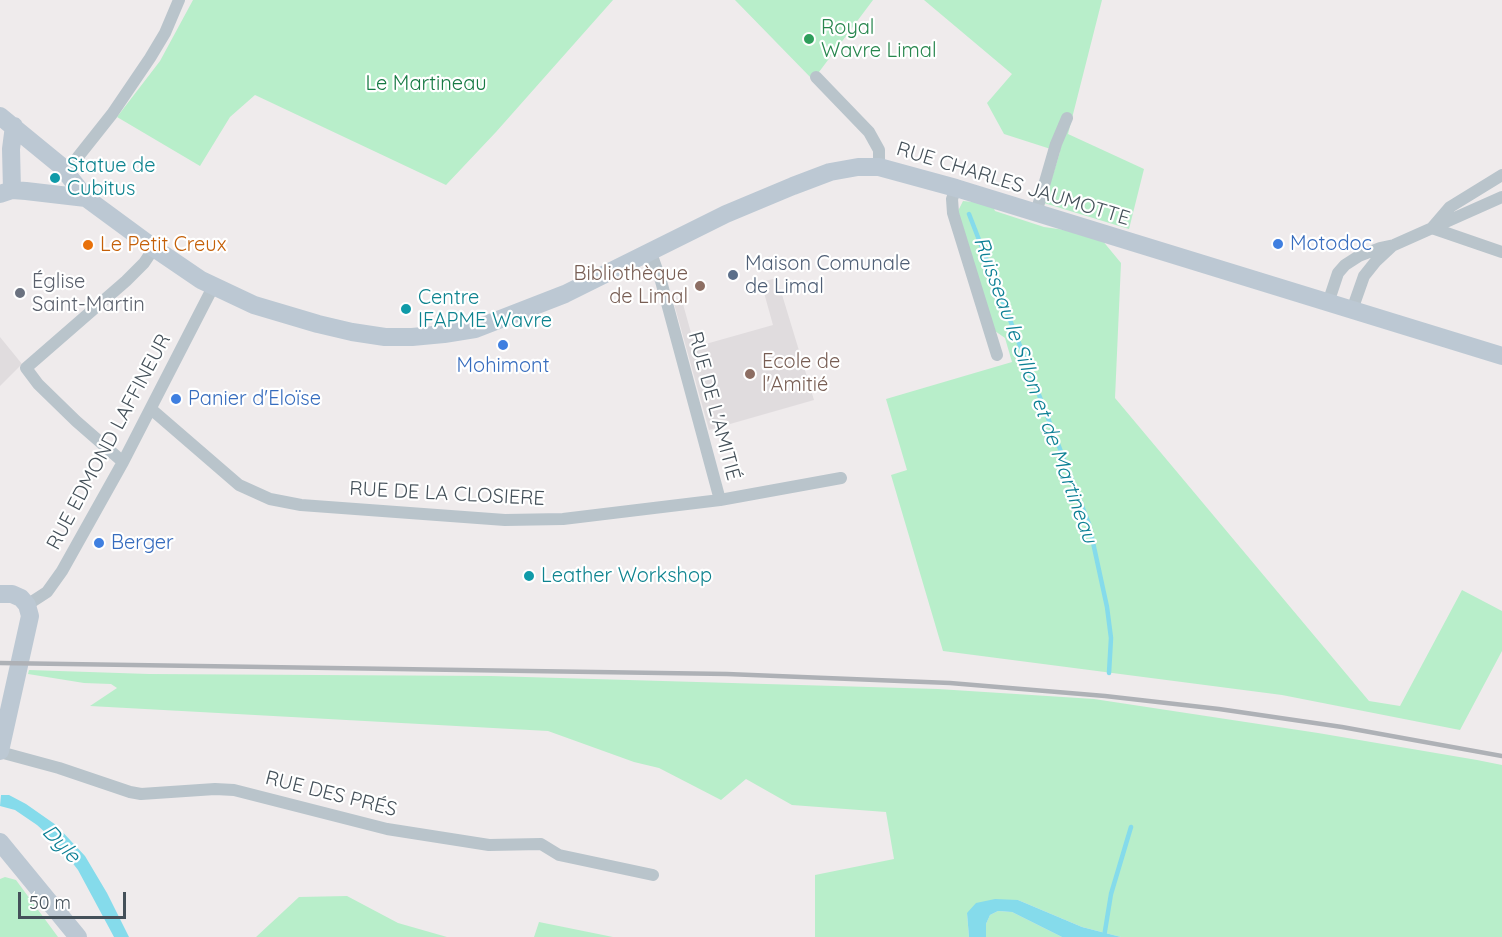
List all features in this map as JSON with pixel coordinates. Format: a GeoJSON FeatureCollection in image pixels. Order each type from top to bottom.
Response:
{"type":"FeatureCollection","features":[{"type":"Feature","properties":{"kind":"main road"},"geometry":{"type":"LineString","coordinates":[[7,121],[61,166],[86,198]]}},
{"type":"Feature","properties":{"kind":"main road"},"geometry":{"type":"LineString","coordinates":[[7,121],[11,149],[6,192],[45,192],[86,198]]}},
{"type":"Feature","properties":{"kind":"main road","name":"RUE CHARLES JAUMOTTE"},"geometry":{"type":"LineString","coordinates":[[86,198],[154,248],[213,287],[254,305],[318,324],[385,337],[444,334],[475,329],[565,294],[747,205],[830,171],[879,167],[956,188],[1502,356]]}},
{"type":"Feature","properties":{"kind":"main road"},"geometry":{"type":"LineString","coordinates":[[0,594],[12,594],[21,598],[27,605],[30,616],[0,752]]}},
{"type":"Feature","properties":{"kind":"main road"},"geometry":{"type":"LineString","coordinates":[[0,842],[78,937]]}},
{"type":"Feature","properties":{"kind":"street"},"geometry":{"type":"LineString","coordinates":[[66,172],[112,114],[144,67],[165,33],[179,0]]}},
{"type":"Feature","properties":{"kind":"street"},"geometry":{"type":"LineString","coordinates":[[816,77],[869,132],[879,150],[879,167]]}},
{"type":"Feature","properties":{"kind":"street"},"geometry":{"type":"LineString","coordinates":[[1036,213],[1056,144],[1067,118]]}},
{"type":"Feature","properties":{"kind":"street"},"geometry":{"type":"LineString","coordinates":[[1432,228],[1450,207],[1502,175]]}},
{"type":"Feature","properties":{"kind":"street"},"geometry":{"type":"LineString","coordinates":[[956,188],[952,199],[953,213],[997,355]]}},
{"type":"Feature","properties":{"kind":"street"},"geometry":{"type":"LineString","coordinates":[[1352,310],[1367,270],[1384,252],[1394,245],[1502,197]]}},
{"type":"Feature","properties":{"kind":"street"},"geometry":{"type":"LineString","coordinates":[[1432,228],[1502,252]]}},
{"type":"Feature","properties":{"kind":"street"},"geometry":{"type":"LineString","coordinates":[[1328,303],[1338,273],[1345,265],[1380,248],[1394,245]]}},
{"type":"Feature","properties":{"kind":"street"},"geometry":{"type":"LineString","coordinates":[[123,462],[76,421],[38,384],[26,368],[126,282],[154,248]]}},
{"type":"Feature","properties":{"kind":"street","name":"RUE DE L'AMITIÉ"},"geometry":{"type":"LineString","coordinates":[[651,252],[662,280],[720,500]]}},
{"type":"Feature","properties":{"kind":"street","name":"RUE EDMOND LAFFINEUR"},"geometry":{"type":"LineString","coordinates":[[27,605],[47,592],[62,571],[123,462],[213,287]]}},
{"type":"Feature","properties":{"kind":"street","name":"RUE DE LA CLOSIERE"},"geometry":{"type":"LineString","coordinates":[[151,409],[239,484],[270,499],[301,505],[505,520],[562,519],[720,500],[841,478]]}},
{"type":"Feature","properties":{"kind":"street","name":"RUE DES PRÉS"},"geometry":{"type":"LineString","coordinates":[[0,752],[141,794],[214,789],[234,790],[387,829],[489,845],[541,844],[559,855],[653,875]]}},
{"type":"Feature","properties":{"kind":"shaded area","name":"Ecole de l'Amitié"},"geometry":{"type":"Polygon","coordinates":[[[777,278],[814,400],[709,430],[673,300],[681,297],[695,347],[773,325],[761,282],[777,278]]]}},
{"type":"Feature","properties":{"kind":"shaded area"},"geometry":{"type":"Polygon","coordinates":[[[0,337],[22,364],[0,386],[0,337]]]}},
{"type":"Feature","properties":{"kind":"green space","name":"Le Martineau"},"geometry":{"type":"Polygon","coordinates":[[[193,0],[613,0],[446,185],[255,95],[230,117],[200,166],[117,117],[160,61],[193,0]]]}},
{"type":"Feature","properties":{"kind":"green space","name":"Royal Wavre Limal"},"geometry":{"type":"Polygon","coordinates":[[[735,0],[873,0],[813,80],[735,0]]]}},
{"type":"Feature","properties":{"kind":"green space"},"geometry":{"type":"Polygon","coordinates":[[[924,0],[1102,0],[1068,134],[1144,169],[1129,229],[1044,203],[1060,152],[1004,134],[987,103],[1012,74],[924,0]]]}},
{"type":"Feature","properties":{"kind":"green space"},"geometry":{"type":"Polygon","coordinates":[[[963,201],[992,204],[995,211],[1044,227],[1072,231],[1102,240],[1121,263],[1115,398],[1369,701],[1400,706],[1462,590],[1502,611],[1502,651],[1460,730],[1282,695],[943,651],[891,475],[907,470],[886,399],[1012,362],[1005,338],[995,331],[958,211],[963,201]]]}},
{"type":"Feature","properties":{"kind":"green space"},"geometry":{"type":"Polygon","coordinates":[[[29,670],[149,674],[491,676],[938,689],[1094,699],[1477,760],[1502,765],[1502,937],[1121,937],[1082,927],[1018,900],[967,913],[969,937],[815,937],[815,875],[894,859],[886,812],[792,805],[746,779],[721,800],[659,768],[634,762],[548,731],[90,706],[117,688],[111,684],[84,683],[28,674],[29,670]]]}},
{"type":"Feature","properties":{"kind":"green space"},"geometry":{"type":"Polygon","coordinates":[[[5,877],[16,880],[58,937],[0,937],[0,879],[5,877]]]}},
{"type":"Feature","properties":{"kind":"green space"},"geometry":{"type":"Polygon","coordinates":[[[347,896],[398,923],[447,937],[256,937],[299,897],[347,896]]]}},
{"type":"Feature","properties":{"kind":"green space"},"geometry":{"type":"Polygon","coordinates":[[[998,911],[1012,912],[1062,937],[986,937],[986,924],[990,915],[998,911]]]}},
{"type":"Feature","properties":{"kind":"green space"},"geometry":{"type":"Polygon","coordinates":[[[539,922],[613,937],[534,937],[539,922]]]}},
{"type":"Feature","properties":{"kind":"water","name":"Dyle"},"geometry":{"type":"Polygon","coordinates":[[[1,795],[9,795],[26,804],[56,825],[85,856],[129,937],[114,937],[78,870],[57,843],[15,810],[0,806],[1,795]]]}},
{"type":"Feature","properties":{"kind":"water"},"geometry":{"type":"Polygon","coordinates":[[[995,899],[1018,900],[1082,927],[1121,937],[1062,937],[1012,912],[998,911],[990,915],[986,924],[986,937],[969,937],[967,913],[976,903],[995,899]]]}},
{"type":"Feature","properties":{"kind":"waterway","name":"Ruisseau le Sillon et de Martineau"},"geometry":{"type":"LineString","coordinates":[[969,214],[1089,524],[1107,607],[1111,638],[1109,673]]}},
{"type":"Feature","properties":{"kind":"waterway","name":"Ruisseau le Sillon et de Martineau"},"geometry":{"type":"LineString","coordinates":[[1104,937],[1111,894],[1131,827]]}},
{"type":"Feature","properties":{"kind":"railway"},"geometry":{"type":"LineString","coordinates":[[0,663],[727,674],[950,683],[1105,696],[1219,709],[1342,727],[1502,756]]}},
{"type":"Feature","properties":{"kind":"place","name":"Royal Wavre Limal"},"geometry":{"type":"Point","coordinates":[809,39]}},
{"type":"Feature","properties":{"kind":"place","name":"Statue de Cubitus"},"geometry":{"type":"Point","coordinates":[55,178]}},
{"type":"Feature","properties":{"kind":"place","name":"Motodoc"},"geometry":{"type":"Point","coordinates":[1278,244]}},
{"type":"Feature","properties":{"kind":"place","name":"Le Petit Creux"},"geometry":{"type":"Point","coordinates":[88,245]}},
{"type":"Feature","properties":{"kind":"place","name":"Maison Comunale de Limal"},"geometry":{"type":"Point","coordinates":[733,275]}},
{"type":"Feature","properties":{"kind":"place","name":"Bibliothèque de Limal"},"geometry":{"type":"Point","coordinates":[700,286]}},
{"type":"Feature","properties":{"kind":"place","name":"Église Saint-Martin"},"geometry":{"type":"Point","coordinates":[20,293]}},
{"type":"Feature","properties":{"kind":"place","name":"Centre IFAPME Wavre"},"geometry":{"type":"Point","coordinates":[406,309]}},
{"type":"Feature","properties":{"kind":"place","name":"Mohimont"},"geometry":{"type":"Point","coordinates":[503,345]}},
{"type":"Feature","properties":{"kind":"place","name":"Ecole de l'Amitié"},"geometry":{"type":"Point","coordinates":[750,374]}},
{"type":"Feature","properties":{"kind":"place","name":"Panier d'Eloïse"},"geometry":{"type":"Point","coordinates":[176,399]}},
{"type":"Feature","properties":{"kind":"place","name":"Berger"},"geometry":{"type":"Point","coordinates":[99,543]}},
{"type":"Feature","properties":{"kind":"place","name":"Leather Workshop"},"geometry":{"type":"Point","coordinates":[529,576]}}]}
